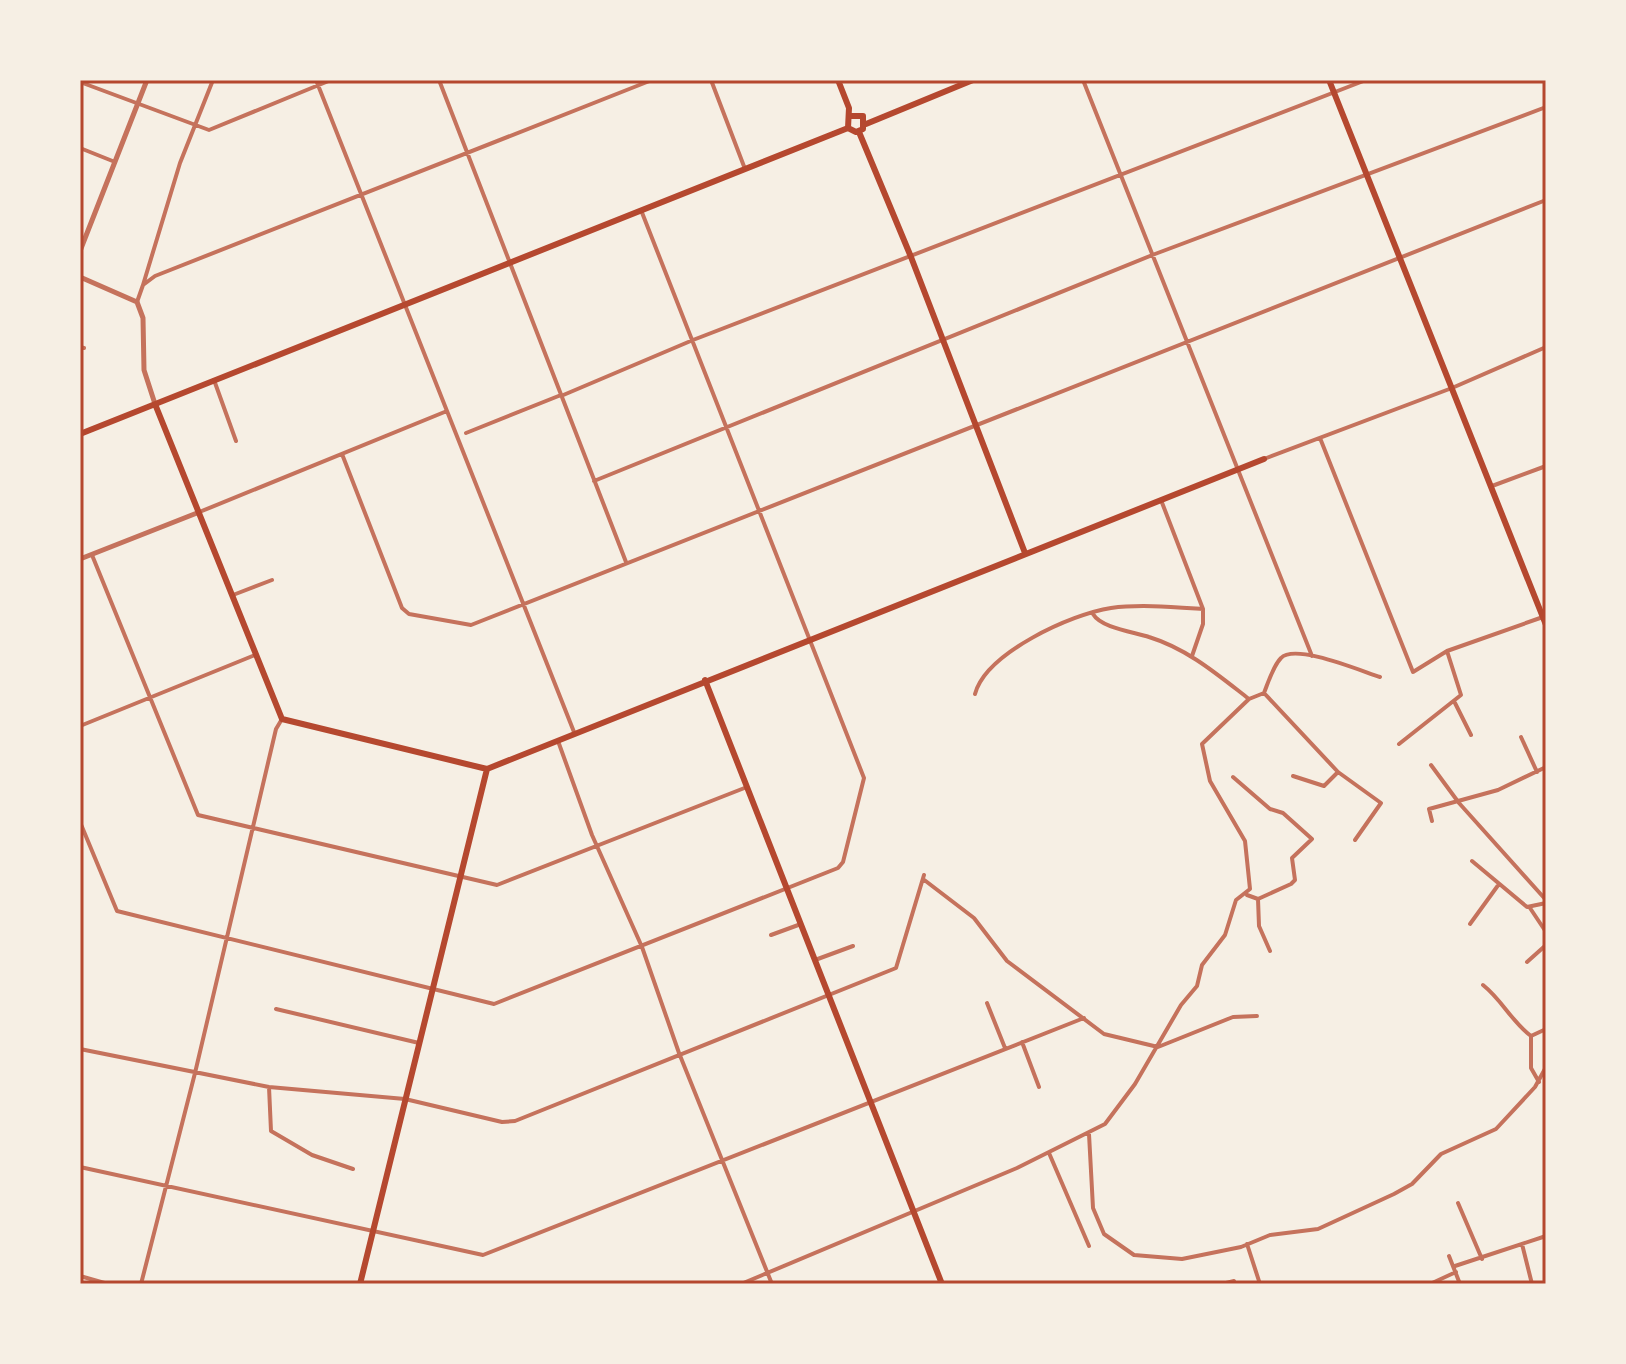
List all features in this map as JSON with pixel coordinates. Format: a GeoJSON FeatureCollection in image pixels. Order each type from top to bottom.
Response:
{"type":"FeatureCollection","features":[{"type":"Feature","properties":{"kind":"main road"},"geometry":{"type":"LineString","coordinates":[[838,80],[849,116],[848,128]]}},
{"type":"Feature","properties":{"kind":"main road"},"geometry":{"type":"LineString","coordinates":[[859,132],[873,119],[973,80]]}},
{"type":"Feature","properties":{"kind":"main road"},"geometry":{"type":"LineString","coordinates":[[1329,80],[1546,625]]}},
{"type":"Feature","properties":{"kind":"main road"},"geometry":{"type":"LineString","coordinates":[[849,116],[860,114],[866,124]]}},
{"type":"Feature","properties":{"kind":"main road"},"geometry":{"type":"LineString","coordinates":[[80,434],[848,128],[859,132],[911,257],[1025,553]]}},
{"type":"Feature","properties":{"kind":"main road"},"geometry":{"type":"LineString","coordinates":[[155,404],[282,719],[487,769],[1264,459]]}},
{"type":"Feature","properties":{"kind":"main road"},"geometry":{"type":"LineString","coordinates":[[705,680],[942,1284]]}},
{"type":"Feature","properties":{"kind":"main road"},"geometry":{"type":"LineString","coordinates":[[360,1284],[487,769]]}},
{"type":"Feature","properties":{"kind":"street"},"geometry":{"type":"LineString","coordinates":[[80,251],[147,80]]}},
{"type":"Feature","properties":{"kind":"street"},"geometry":{"type":"LineString","coordinates":[[155,404],[144,370],[143,318],[137,302],[148,258],[213,80]]}},
{"type":"Feature","properties":{"kind":"street"},"geometry":{"type":"LineString","coordinates":[[80,82],[209,130],[317,82],[331,80]]}},
{"type":"Feature","properties":{"kind":"street"},"geometry":{"type":"LineString","coordinates":[[439,80],[626,562]]}},
{"type":"Feature","properties":{"kind":"street"},"geometry":{"type":"LineString","coordinates":[[143,285],[155,276],[652,80]]}},
{"type":"Feature","properties":{"kind":"street"},"geometry":{"type":"LineString","coordinates":[[711,80],[745,169]]}},
{"type":"Feature","properties":{"kind":"street"},"geometry":{"type":"LineString","coordinates":[[1083,80],[1189,339],[1237,470],[1312,656]]}},
{"type":"Feature","properties":{"kind":"street"},"geometry":{"type":"LineString","coordinates":[[466,433],[693,340],[1366,80]]}},
{"type":"Feature","properties":{"kind":"street"},"geometry":{"type":"LineString","coordinates":[[317,82],[574,732]]}},
{"type":"Feature","properties":{"kind":"street"},"geometry":{"type":"LineString","coordinates":[[594,481],[1155,254],[1546,107]]}},
{"type":"Feature","properties":{"kind":"street"},"geometry":{"type":"LineString","coordinates":[[80,148],[115,162]]}},
{"type":"Feature","properties":{"kind":"street"},"geometry":{"type":"LineString","coordinates":[[342,454],[405,611],[471,625],[1546,200]]}},
{"type":"Feature","properties":{"kind":"street"},"geometry":{"type":"LineString","coordinates":[[80,822],[114,908],[502,1003],[838,868],[864,788],[864,778],[641,210]]}},
{"type":"Feature","properties":{"kind":"street"},"geometry":{"type":"LineString","coordinates":[[80,277],[137,302]]}},
{"type":"Feature","properties":{"kind":"street"},"geometry":{"type":"LineString","coordinates":[[1264,459],[1452,388],[1546,347]]}},
{"type":"Feature","properties":{"kind":"street"},"geometry":{"type":"LineString","coordinates":[[214,380],[236,441]]}},
{"type":"Feature","properties":{"kind":"street"},"geometry":{"type":"LineString","coordinates":[[80,559],[447,411]]}},
{"type":"Feature","properties":{"kind":"street"},"geometry":{"type":"LineString","coordinates":[[1320,438],[1413,672],[1447,651],[1543,612]]}},
{"type":"Feature","properties":{"kind":"street"},"geometry":{"type":"LineString","coordinates":[[1491,487],[1546,466]]}},
{"type":"Feature","properties":{"kind":"street"},"geometry":{"type":"LineString","coordinates":[[1161,500],[1203,609],[1203,624],[1192,656]]}},
{"type":"Feature","properties":{"kind":"street"},"geometry":{"type":"LineString","coordinates":[[92,555],[194,812],[459,878],[501,885],[597,844],[747,787]]}},
{"type":"Feature","properties":{"kind":"street"},"geometry":{"type":"LineString","coordinates":[[231,596],[272,580]]}},
{"type":"Feature","properties":{"kind":"street"},"geometry":{"type":"LineString","coordinates":[[975,694],[979,680],[996,663],[1052,627],[1110,608],[1203,609]]}},
{"type":"Feature","properties":{"kind":"street"},"geometry":{"type":"LineString","coordinates":[[1093,614],[1100,621],[1154,638],[1192,656],[1249,699]]}},
{"type":"Feature","properties":{"kind":"street"},"geometry":{"type":"LineString","coordinates":[[1399,744],[1455,703],[1461,695],[1447,651]]}},
{"type":"Feature","properties":{"kind":"street"},"geometry":{"type":"LineString","coordinates":[[741,1284],[1049,1153],[1109,1121],[1158,1047],[1181,1005],[1197,986],[1204,962],[1225,935],[1236,900],[1247,895],[1250,889],[1246,846],[1210,781],[1202,744],[1249,699],[1264,693],[1282,657],[1300,653],[1380,677]]}},
{"type":"Feature","properties":{"kind":"street"},"geometry":{"type":"LineString","coordinates":[[80,726],[255,655]]}},
{"type":"Feature","properties":{"kind":"street"},"geometry":{"type":"LineString","coordinates":[[1264,693],[1338,772],[1382,806],[1355,840]]}},
{"type":"Feature","properties":{"kind":"street"},"geometry":{"type":"LineString","coordinates":[[1455,703],[1471,735]]}},
{"type":"Feature","properties":{"kind":"street"},"geometry":{"type":"LineString","coordinates":[[141,1284],[195,1073],[251,828],[276,729],[282,719]]}},
{"type":"Feature","properties":{"kind":"street"},"geometry":{"type":"LineString","coordinates":[[1521,737],[1537,772]]}},
{"type":"Feature","properties":{"kind":"street"},"geometry":{"type":"LineString","coordinates":[[557,739],[597,844],[642,947],[679,1053],[772,1284]]}},
{"type":"Feature","properties":{"kind":"street"},"geometry":{"type":"LineString","coordinates":[[1431,765],[1459,803],[1546,902],[1530,908]]}},
{"type":"Feature","properties":{"kind":"street"},"geometry":{"type":"LineString","coordinates":[[1432,821],[1429,809],[1459,803],[1546,767]]}},
{"type":"Feature","properties":{"kind":"street"},"geometry":{"type":"LineString","coordinates":[[1293,776],[1322,786],[1338,772]]}},
{"type":"Feature","properties":{"kind":"street"},"geometry":{"type":"LineString","coordinates":[[1233,777],[1312,839],[1292,858],[1293,881],[1258,899],[1247,895]]}},
{"type":"Feature","properties":{"kind":"street"},"geometry":{"type":"LineString","coordinates":[[1472,861],[1530,908],[1546,932]]}},
{"type":"Feature","properties":{"kind":"street"},"geometry":{"type":"LineString","coordinates":[[80,1049],[269,1087],[405,1099],[502,1122],[515,1121],[898,966],[923,877],[974,918],[1007,961],[1104,1034],[1158,1047],[1233,1017],[1257,1016]]}},
{"type":"Feature","properties":{"kind":"street"},"geometry":{"type":"LineString","coordinates":[[1470,924],[1500,884]]}},
{"type":"Feature","properties":{"kind":"street"},"geometry":{"type":"LineString","coordinates":[[1258,899],[1259,926],[1270,951]]}},
{"type":"Feature","properties":{"kind":"street"},"geometry":{"type":"LineString","coordinates":[[771,935],[801,924]]}},
{"type":"Feature","properties":{"kind":"street"},"geometry":{"type":"LineString","coordinates":[[1527,962],[1546,945]]}},
{"type":"Feature","properties":{"kind":"street"},"geometry":{"type":"LineString","coordinates":[[815,960],[853,946]]}},
{"type":"Feature","properties":{"kind":"street"},"geometry":{"type":"LineString","coordinates":[[1483,985],[1498,997],[1519,1028],[1531,1036]]}},
{"type":"Feature","properties":{"kind":"street"},"geometry":{"type":"LineString","coordinates":[[987,1003],[1005,1048]]}},
{"type":"Feature","properties":{"kind":"street"},"geometry":{"type":"LineString","coordinates":[[276,1009],[419,1043]]}},
{"type":"Feature","properties":{"kind":"street"},"geometry":{"type":"LineString","coordinates":[[80,1167],[372,1234],[483,1255],[1084,1018]]}},
{"type":"Feature","properties":{"kind":"street"},"geometry":{"type":"LineString","coordinates":[[1531,1036],[1546,1029]]}},
{"type":"Feature","properties":{"kind":"street"},"geometry":{"type":"LineString","coordinates":[[1531,1036],[1531,1068],[1539,1082]]}},
{"type":"Feature","properties":{"kind":"street"},"geometry":{"type":"LineString","coordinates":[[1022,1042],[1039,1087]]}},
{"type":"Feature","properties":{"kind":"street"},"geometry":{"type":"LineString","coordinates":[[1089,1134],[1093,1208],[1104,1234],[1124,1250],[1148,1258],[1182,1259],[1247,1244],[1270,1235],[1318,1229],[1394,1194],[1412,1184],[1441,1154],[1496,1129],[1539,1082],[1546,1067]]}},
{"type":"Feature","properties":{"kind":"street"},"geometry":{"type":"LineString","coordinates":[[269,1087],[271,1131],[312,1155],[353,1169]]}},
{"type":"Feature","properties":{"kind":"street"},"geometry":{"type":"LineString","coordinates":[[1049,1153],[1089,1246]]}},
{"type":"Feature","properties":{"kind":"street"},"geometry":{"type":"LineString","coordinates":[[1458,1203],[1482,1259]]}},
{"type":"Feature","properties":{"kind":"street"},"geometry":{"type":"LineString","coordinates":[[1430,1284],[1455,1269],[1546,1236]]}},
{"type":"Feature","properties":{"kind":"street"},"geometry":{"type":"LineString","coordinates":[[1522,1243],[1532,1284]]}},
{"type":"Feature","properties":{"kind":"street"},"geometry":{"type":"LineString","coordinates":[[1247,1244],[1259,1281]]}},
{"type":"Feature","properties":{"kind":"street"},"geometry":{"type":"LineString","coordinates":[[1449,1256],[1460,1284]]}},
{"type":"Feature","properties":{"kind":"street"},"geometry":{"type":"LineString","coordinates":[[80,1276],[108,1284]]}},
{"type":"Feature","properties":{"kind":"street"},"geometry":{"type":"LineString","coordinates":[[1222,1284],[1234,1281]]}}]}
